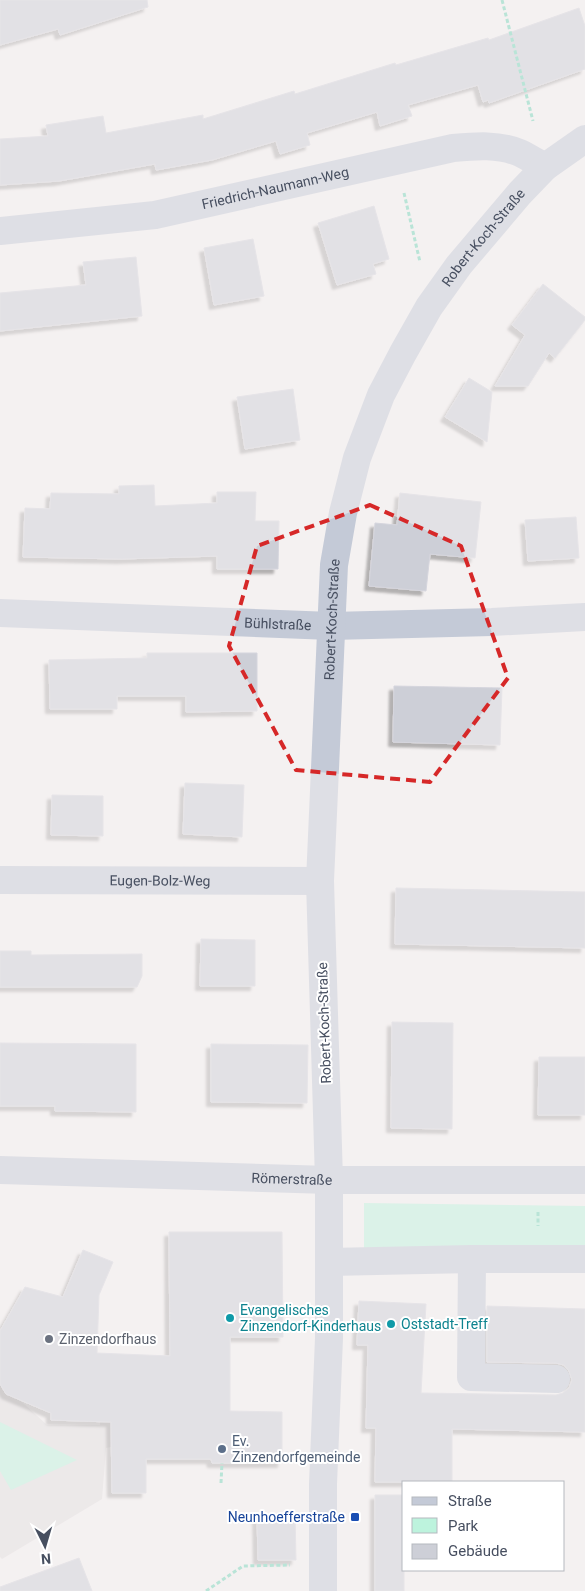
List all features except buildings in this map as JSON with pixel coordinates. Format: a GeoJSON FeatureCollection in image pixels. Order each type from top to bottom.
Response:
{"type":"FeatureCollection","features":[{"type":"Feature","properties":{"kind":"street","name":"Robert-Koch-Straße"},"geometry":{"type":"LineString","coordinates":[[328,1180],[320,881],[334,566],[343,513],[358,458],[381,395],[430,307],[459,265],[520,193],[545,167],[585,139]]}},
{"type":"Feature","properties":{"kind":"street","name":"Friedrich-Naumann-Weg"},"geometry":{"type":"LineString","coordinates":[[0,232],[155,215],[453,148],[480,145],[499,147],[519,153],[545,167]]}},
{"type":"Feature","properties":{"kind":"street","name":"Bühlstraße"},"geometry":{"type":"LineString","coordinates":[[0,613],[331,626],[492,622],[585,617]]}},
{"type":"Feature","properties":{"kind":"street","name":"Eugen-Bolz-Weg"},"geometry":{"type":"LineString","coordinates":[[0,880],[320,881]]}},
{"type":"Feature","properties":{"kind":"street","name":"Römerstraße"},"geometry":{"type":"LineString","coordinates":[[0,1170],[328,1180],[585,1180]]}},
{"type":"Feature","properties":{"kind":"street"},"geometry":{"type":"LineString","coordinates":[[323,1591],[324,1474],[329,1338],[328,1180]]}},
{"type":"Feature","properties":{"kind":"street"},"geometry":{"type":"LineString","coordinates":[[472,1259],[471,1377],[556,1380]]}},
{"type":"Feature","properties":{"kind":"street"},"geometry":{"type":"LineString","coordinates":[[329,1262],[585,1259]]}},
{"type":"Feature","properties":{"kind":"path"},"geometry":{"type":"LineString","coordinates":[[502,0],[545,167]]}},
{"type":"Feature","properties":{"kind":"path"},"geometry":{"type":"LineString","coordinates":[[397,161],[430,307]]}},
{"type":"Feature","properties":{"kind":"path"},"geometry":{"type":"LineString","coordinates":[[537,1180],[539,1259]]}},
{"type":"Feature","properties":{"kind":"path"},"geometry":{"type":"LineString","coordinates":[[221,1483],[222,1463]]}},
{"type":"Feature","properties":{"kind":"path"},"geometry":{"type":"LineString","coordinates":[[206,1591],[242,1566],[323,1564]]}},
{"type":"Feature","properties":{"kind":"highlighted area"},"geometry":{"type":"Polygon","coordinates":[[[370,505],[461,546],[508,678],[430,782],[296,770],[229,646],[257,546],[370,505]]]}},
{"type":"Feature","properties":{"kind":"shaded area"},"geometry":{"type":"Polygon","coordinates":[[[0,1382],[47,1425],[100,1425],[101,1391],[124,1444],[106,1448],[102,1499],[2,1559],[0,1557],[0,1382]]]}},
{"type":"Feature","properties":{"kind":"green space"},"geometry":{"type":"Polygon","coordinates":[[[364,1203],[585,1206],[585,1254],[364,1251],[364,1203]]]}},
{"type":"Feature","properties":{"kind":"green space"},"geometry":{"type":"Polygon","coordinates":[[[0,1422],[77,1460],[11,1490],[0,1471],[0,1422]]]}},
{"type":"Feature","properties":{"kind":"place","name":"Evangelisches Zinzendorf-Kinderhaus"},"geometry":{"type":"Point","coordinates":[230,1318]}},
{"type":"Feature","properties":{"kind":"place","name":"Oststadt-Treff"},"geometry":{"type":"Point","coordinates":[391,1324]}},
{"type":"Feature","properties":{"kind":"place","name":"Zinzendorfhaus"},"geometry":{"type":"Point","coordinates":[49,1339]}},
{"type":"Feature","properties":{"kind":"place","name":"Ev. Zinzendorfgemeinde"},"geometry":{"type":"Point","coordinates":[222,1449]}},
{"type":"Feature","properties":{"kind":"place","name":"Neunhoefferstraße"},"geometry":{"type":"Point","coordinates":[355,1517]}}]}
